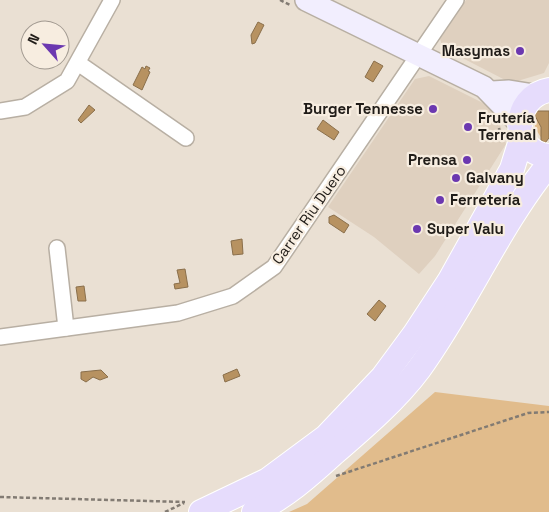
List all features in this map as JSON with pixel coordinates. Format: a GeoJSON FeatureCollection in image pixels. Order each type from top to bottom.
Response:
{"type":"FeatureCollection","features":[{"type":"Feature","properties":{"kind":"main road"},"geometry":{"type":"LineString","coordinates":[[194,507],[268,480],[326,437],[383,377],[414,335],[450,280],[512,169],[526,103],[545,91]]}},
{"type":"Feature","properties":{"kind":"main road"},"geometry":{"type":"LineString","coordinates":[[520,130],[535,152],[549,156]]}},
{"type":"Feature","properties":{"kind":"main road"},"geometry":{"type":"LineString","coordinates":[[262,508],[305,478],[367,425],[418,370],[466,298],[515,212],[549,164]]}},
{"type":"Feature","properties":{"kind":"street"},"geometry":{"type":"LineString","coordinates":[[0,111],[25,107],[67,81],[112,0]]}},
{"type":"Feature","properties":{"kind":"street"},"geometry":{"type":"LineString","coordinates":[[306,0],[419,55],[497,98],[520,130]]}},
{"type":"Feature","properties":{"kind":"street","name":"Carrer Riu Duero"},"geometry":{"type":"LineString","coordinates":[[0,337],[178,313],[233,296],[274,267],[456,0]]}},
{"type":"Feature","properties":{"kind":"street"},"geometry":{"type":"LineString","coordinates":[[78,63],[186,138]]}},
{"type":"Feature","properties":{"kind":"street"},"geometry":{"type":"LineString","coordinates":[[497,98],[508,90],[545,91]]}},
{"type":"Feature","properties":{"kind":"street"},"geometry":{"type":"LineString","coordinates":[[57,248],[66,328]]}},
{"type":"Feature","properties":{"kind":"path"},"geometry":{"type":"LineString","coordinates":[[497,98],[497,117],[502,150]]}},
{"type":"Feature","properties":{"kind":"path"},"geometry":{"type":"LineString","coordinates":[[332,476],[341,476],[528,413],[549,412]]}},
{"type":"Feature","properties":{"kind":"path"},"geometry":{"type":"LineString","coordinates":[[0,496],[194,507]]}},
{"type":"Feature","properties":{"kind":"path"},"geometry":{"type":"LineString","coordinates":[[165,512],[194,507]]}},
{"type":"Feature","properties":{"kind":"shaded area"},"geometry":{"type":"Polygon","coordinates":[[[466,0],[549,0],[549,63],[544,73],[511,83],[443,48],[440,39],[466,0]]]}},
{"type":"Feature","properties":{"kind":"shaded area"},"geometry":{"type":"Polygon","coordinates":[[[258,22],[264,25],[255,43],[252,44],[251,35],[258,22]]]}},
{"type":"Feature","properties":{"kind":"shaded area"},"geometry":{"type":"Polygon","coordinates":[[[374,61],[383,66],[373,82],[365,77],[374,61]]]}},
{"type":"Feature","properties":{"kind":"shaded area"},"geometry":{"type":"Polygon","coordinates":[[[146,66],[150,68],[148,71],[150,72],[142,90],[133,85],[142,67],[145,69],[146,66]]]}},
{"type":"Feature","properties":{"kind":"shaded area"},"geometry":{"type":"Polygon","coordinates":[[[429,76],[495,109],[506,144],[435,256],[419,274],[374,237],[328,207],[415,79],[429,76]]]}},
{"type":"Feature","properties":{"kind":"shaded area"},"geometry":{"type":"Polygon","coordinates":[[[89,105],[95,110],[81,123],[78,120],[89,105]]]}},
{"type":"Feature","properties":{"kind":"shaded area"},"geometry":{"type":"Polygon","coordinates":[[[535,111],[549,111],[549,138],[545,143],[541,140],[541,127],[534,114],[535,111]]]}},
{"type":"Feature","properties":{"kind":"shaded area"},"geometry":{"type":"Polygon","coordinates":[[[535,115],[540,123],[542,139],[535,128],[535,115]]]}},
{"type":"Feature","properties":{"kind":"shaded area"},"geometry":{"type":"Polygon","coordinates":[[[323,120],[339,132],[334,140],[317,129],[323,120]]]}},
{"type":"Feature","properties":{"kind":"shaded area"},"geometry":{"type":"Polygon","coordinates":[[[334,215],[349,225],[344,233],[329,223],[329,217],[334,215]]]}},
{"type":"Feature","properties":{"kind":"shaded area"},"geometry":{"type":"Polygon","coordinates":[[[242,239],[243,254],[233,255],[231,241],[242,239]]]}},
{"type":"Feature","properties":{"kind":"shaded area"},"geometry":{"type":"Polygon","coordinates":[[[185,269],[188,287],[175,289],[174,284],[180,283],[177,270],[185,269]]]}},
{"type":"Feature","properties":{"kind":"shaded area"},"geometry":{"type":"Polygon","coordinates":[[[84,286],[86,301],[78,301],[76,287],[84,286]]]}},
{"type":"Feature","properties":{"kind":"shaded area"},"geometry":{"type":"Polygon","coordinates":[[[379,300],[386,306],[375,321],[367,314],[379,300]]]}},
{"type":"Feature","properties":{"kind":"shaded area"},"geometry":{"type":"Polygon","coordinates":[[[237,369],[240,376],[225,382],[223,375],[237,369]]]}},
{"type":"Feature","properties":{"kind":"shaded area"},"geometry":{"type":"Polygon","coordinates":[[[101,370],[108,377],[100,380],[93,377],[86,382],[81,379],[81,372],[101,370]]]}},
{"type":"Feature","properties":{"kind":"shaded area"},"geometry":{"type":"Polygon","coordinates":[[[435,392],[549,406],[549,512],[289,512],[307,504],[435,392]]]}},
{"type":"Feature","properties":{"kind":"place","name":"Masymas"},"geometry":{"type":"Point","coordinates":[520,51]}},
{"type":"Feature","properties":{"kind":"place","name":"Burger Tennesse"},"geometry":{"type":"Point","coordinates":[433,109]}},
{"type":"Feature","properties":{"kind":"place","name":"Frutería Terrenal"},"geometry":{"type":"Point","coordinates":[468,127]}},
{"type":"Feature","properties":{"kind":"place","name":"Prensa"},"geometry":{"type":"Point","coordinates":[467,160]}},
{"type":"Feature","properties":{"kind":"place","name":"Galvany"},"geometry":{"type":"Point","coordinates":[456,178]}},
{"type":"Feature","properties":{"kind":"place","name":"Ferretería"},"geometry":{"type":"Point","coordinates":[440,200]}},
{"type":"Feature","properties":{"kind":"place","name":"Super Valu"},"geometry":{"type":"Point","coordinates":[417,229]}}]}
